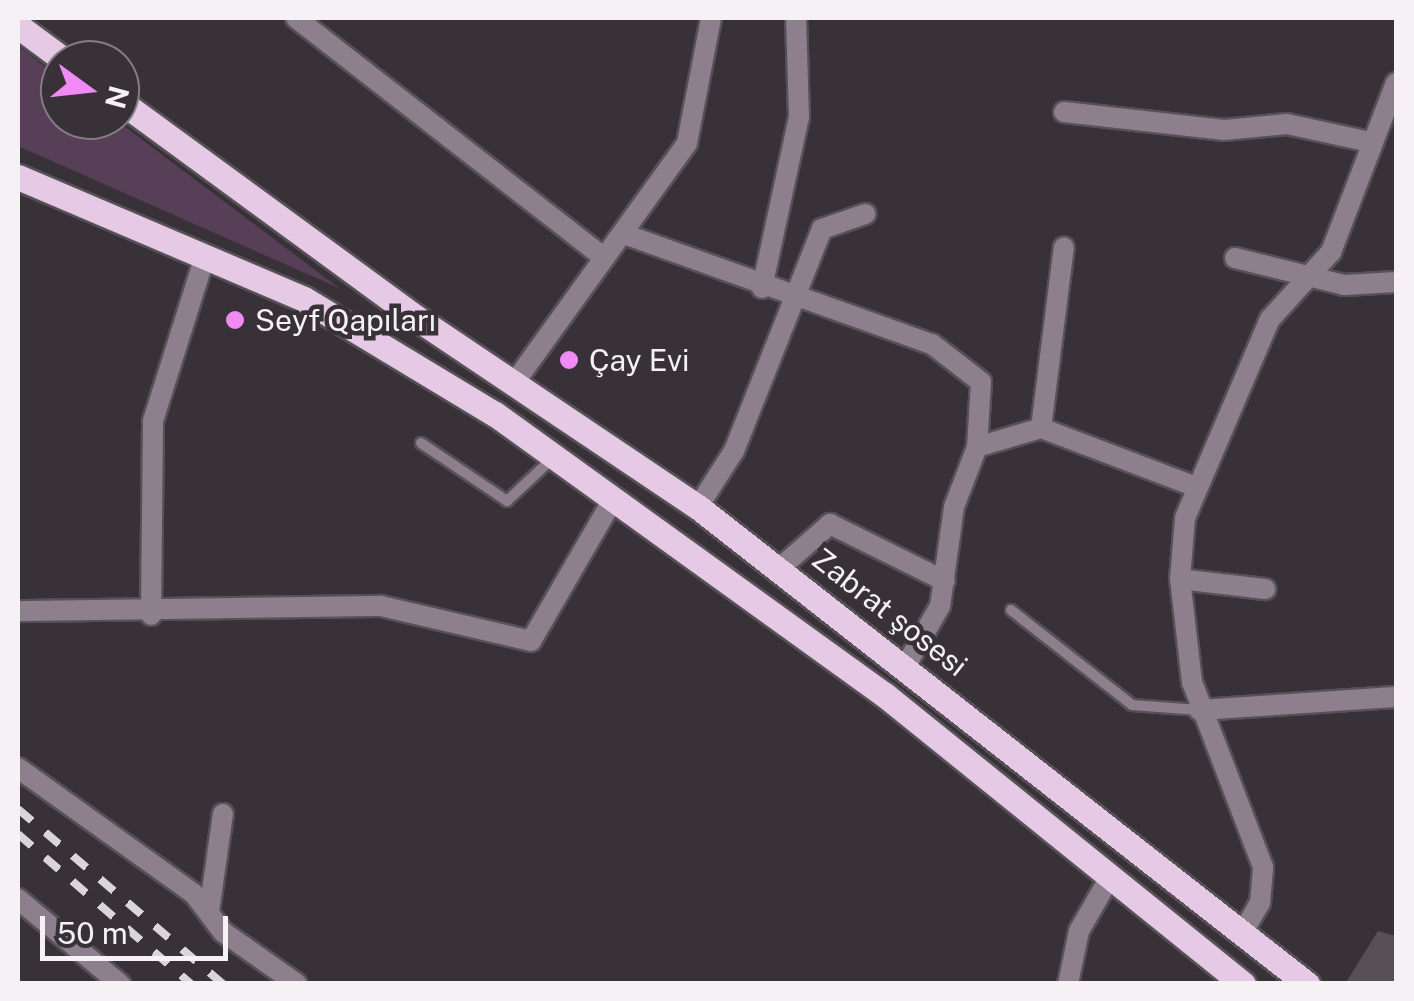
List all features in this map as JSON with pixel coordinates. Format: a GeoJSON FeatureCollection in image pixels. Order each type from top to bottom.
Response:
{"type":"FeatureCollection","features":[{"type":"Feature","properties":{"kind":"main road"},"geometry":{"type":"LineString","coordinates":[[18,26],[40,42]]}},
{"type":"Feature","properties":{"kind":"main road","name":"Zabrat şosesi"},"geometry":{"type":"LineString","coordinates":[[140,116],[415,317],[517,379],[780,568],[1307,984]]}},
{"type":"Feature","properties":{"kind":"main road"},"geometry":{"type":"LineString","coordinates":[[18,176],[365,330],[495,414],[885,695],[1243,984]]}},
{"type":"Feature","properties":{"kind":"main road"},"geometry":{"type":"LineString","coordinates":[[1216,962],[1242,932]]}},
{"type":"Feature","properties":{"kind":"street"},"geometry":{"type":"LineString","coordinates":[[296,18],[604,258]]}},
{"type":"Feature","properties":{"kind":"street"},"geometry":{"type":"LineString","coordinates":[[517,379],[687,144],[711,18]]}},
{"type":"Feature","properties":{"kind":"street"},"geometry":{"type":"LineString","coordinates":[[762,288],[799,117],[796,18]]}},
{"type":"Feature","properties":{"kind":"street"},"geometry":{"type":"LineString","coordinates":[[1242,932],[1260,903],[1263,867],[1199,710],[1180,580],[1194,486],[1270,319],[1312,279],[1337,238],[1370,142],[1396,83]]}},
{"type":"Feature","properties":{"kind":"street"},"geometry":{"type":"LineString","coordinates":[[1064,112],[1190,128],[1287,124],[1370,142]]}},
{"type":"Feature","properties":{"kind":"street"},"geometry":{"type":"LineString","coordinates":[[698,507],[734,450],[822,229],[865,214]]}},
{"type":"Feature","properties":{"kind":"street"},"geometry":{"type":"LineString","coordinates":[[624,234],[762,288],[796,294],[965,362],[986,399],[977,448],[954,507],[945,581],[933,630],[905,667]]}},
{"type":"Feature","properties":{"kind":"street"},"geometry":{"type":"LineString","coordinates":[[1041,428],[1064,247]]}},
{"type":"Feature","properties":{"kind":"street"},"geometry":{"type":"LineString","coordinates":[[151,615],[153,421],[205,256]]}},
{"type":"Feature","properties":{"kind":"street"},"geometry":{"type":"LineString","coordinates":[[1235,258],[1312,279],[1396,282]]}},
{"type":"Feature","properties":{"kind":"street"},"geometry":{"type":"LineString","coordinates":[[977,448],[1041,428],[1194,486]]}},
{"type":"Feature","properties":{"kind":"street"},"geometry":{"type":"LineString","coordinates":[[18,611],[151,615],[381,606],[531,641],[543,635],[614,498]]}},
{"type":"Feature","properties":{"kind":"street"},"geometry":{"type":"LineString","coordinates":[[780,568],[830,524],[945,581]]}},
{"type":"Feature","properties":{"kind":"street"},"geometry":{"type":"LineString","coordinates":[[1180,580],[1265,589]]}},
{"type":"Feature","properties":{"kind":"street"},"geometry":{"type":"LineString","coordinates":[[1199,710],[1396,697]]}},
{"type":"Feature","properties":{"kind":"street"},"geometry":{"type":"LineString","coordinates":[[18,768],[209,912],[232,940],[297,984]]}},
{"type":"Feature","properties":{"kind":"street"},"geometry":{"type":"LineString","coordinates":[[209,912],[223,814]]}},
{"type":"Feature","properties":{"kind":"street"},"geometry":{"type":"LineString","coordinates":[[1068,984],[1079,931],[1110,876]]}},
{"type":"Feature","properties":{"kind":"street"},"geometry":{"type":"LineString","coordinates":[[18,899],[120,984]]}},
{"type":"Feature","properties":{"kind":"lane"},"geometry":{"type":"LineString","coordinates":[[421,443],[507,501],[555,456]]}},
{"type":"Feature","properties":{"kind":"lane"},"geometry":{"type":"LineString","coordinates":[[1011,610],[1132,704],[1199,710]]}},
{"type":"Feature","properties":{"kind":"shaded area"},"geometry":{"type":"Polygon","coordinates":[[[18,46],[40,63],[40,140],[140,138],[339,288],[18,146],[18,46]]]}},
{"type":"Feature","properties":{"kind":"building"},"geometry":{"type":"Polygon","coordinates":[[[1378,931],[1396,936],[1396,984],[1345,984],[1378,931]]]}},
{"type":"Feature","properties":{"kind":"railway"},"geometry":{"type":"LineString","coordinates":[[18,809],[223,984]]}},
{"type":"Feature","properties":{"kind":"railway"},"geometry":{"type":"LineString","coordinates":[[18,834],[191,984]]}},
{"type":"Feature","properties":{"kind":"place","name":"Seyf Qapıları"},"geometry":{"type":"Point","coordinates":[235,320]}},
{"type":"Feature","properties":{"kind":"place","name":"Çay Evi"},"geometry":{"type":"Point","coordinates":[569,360]}}]}
